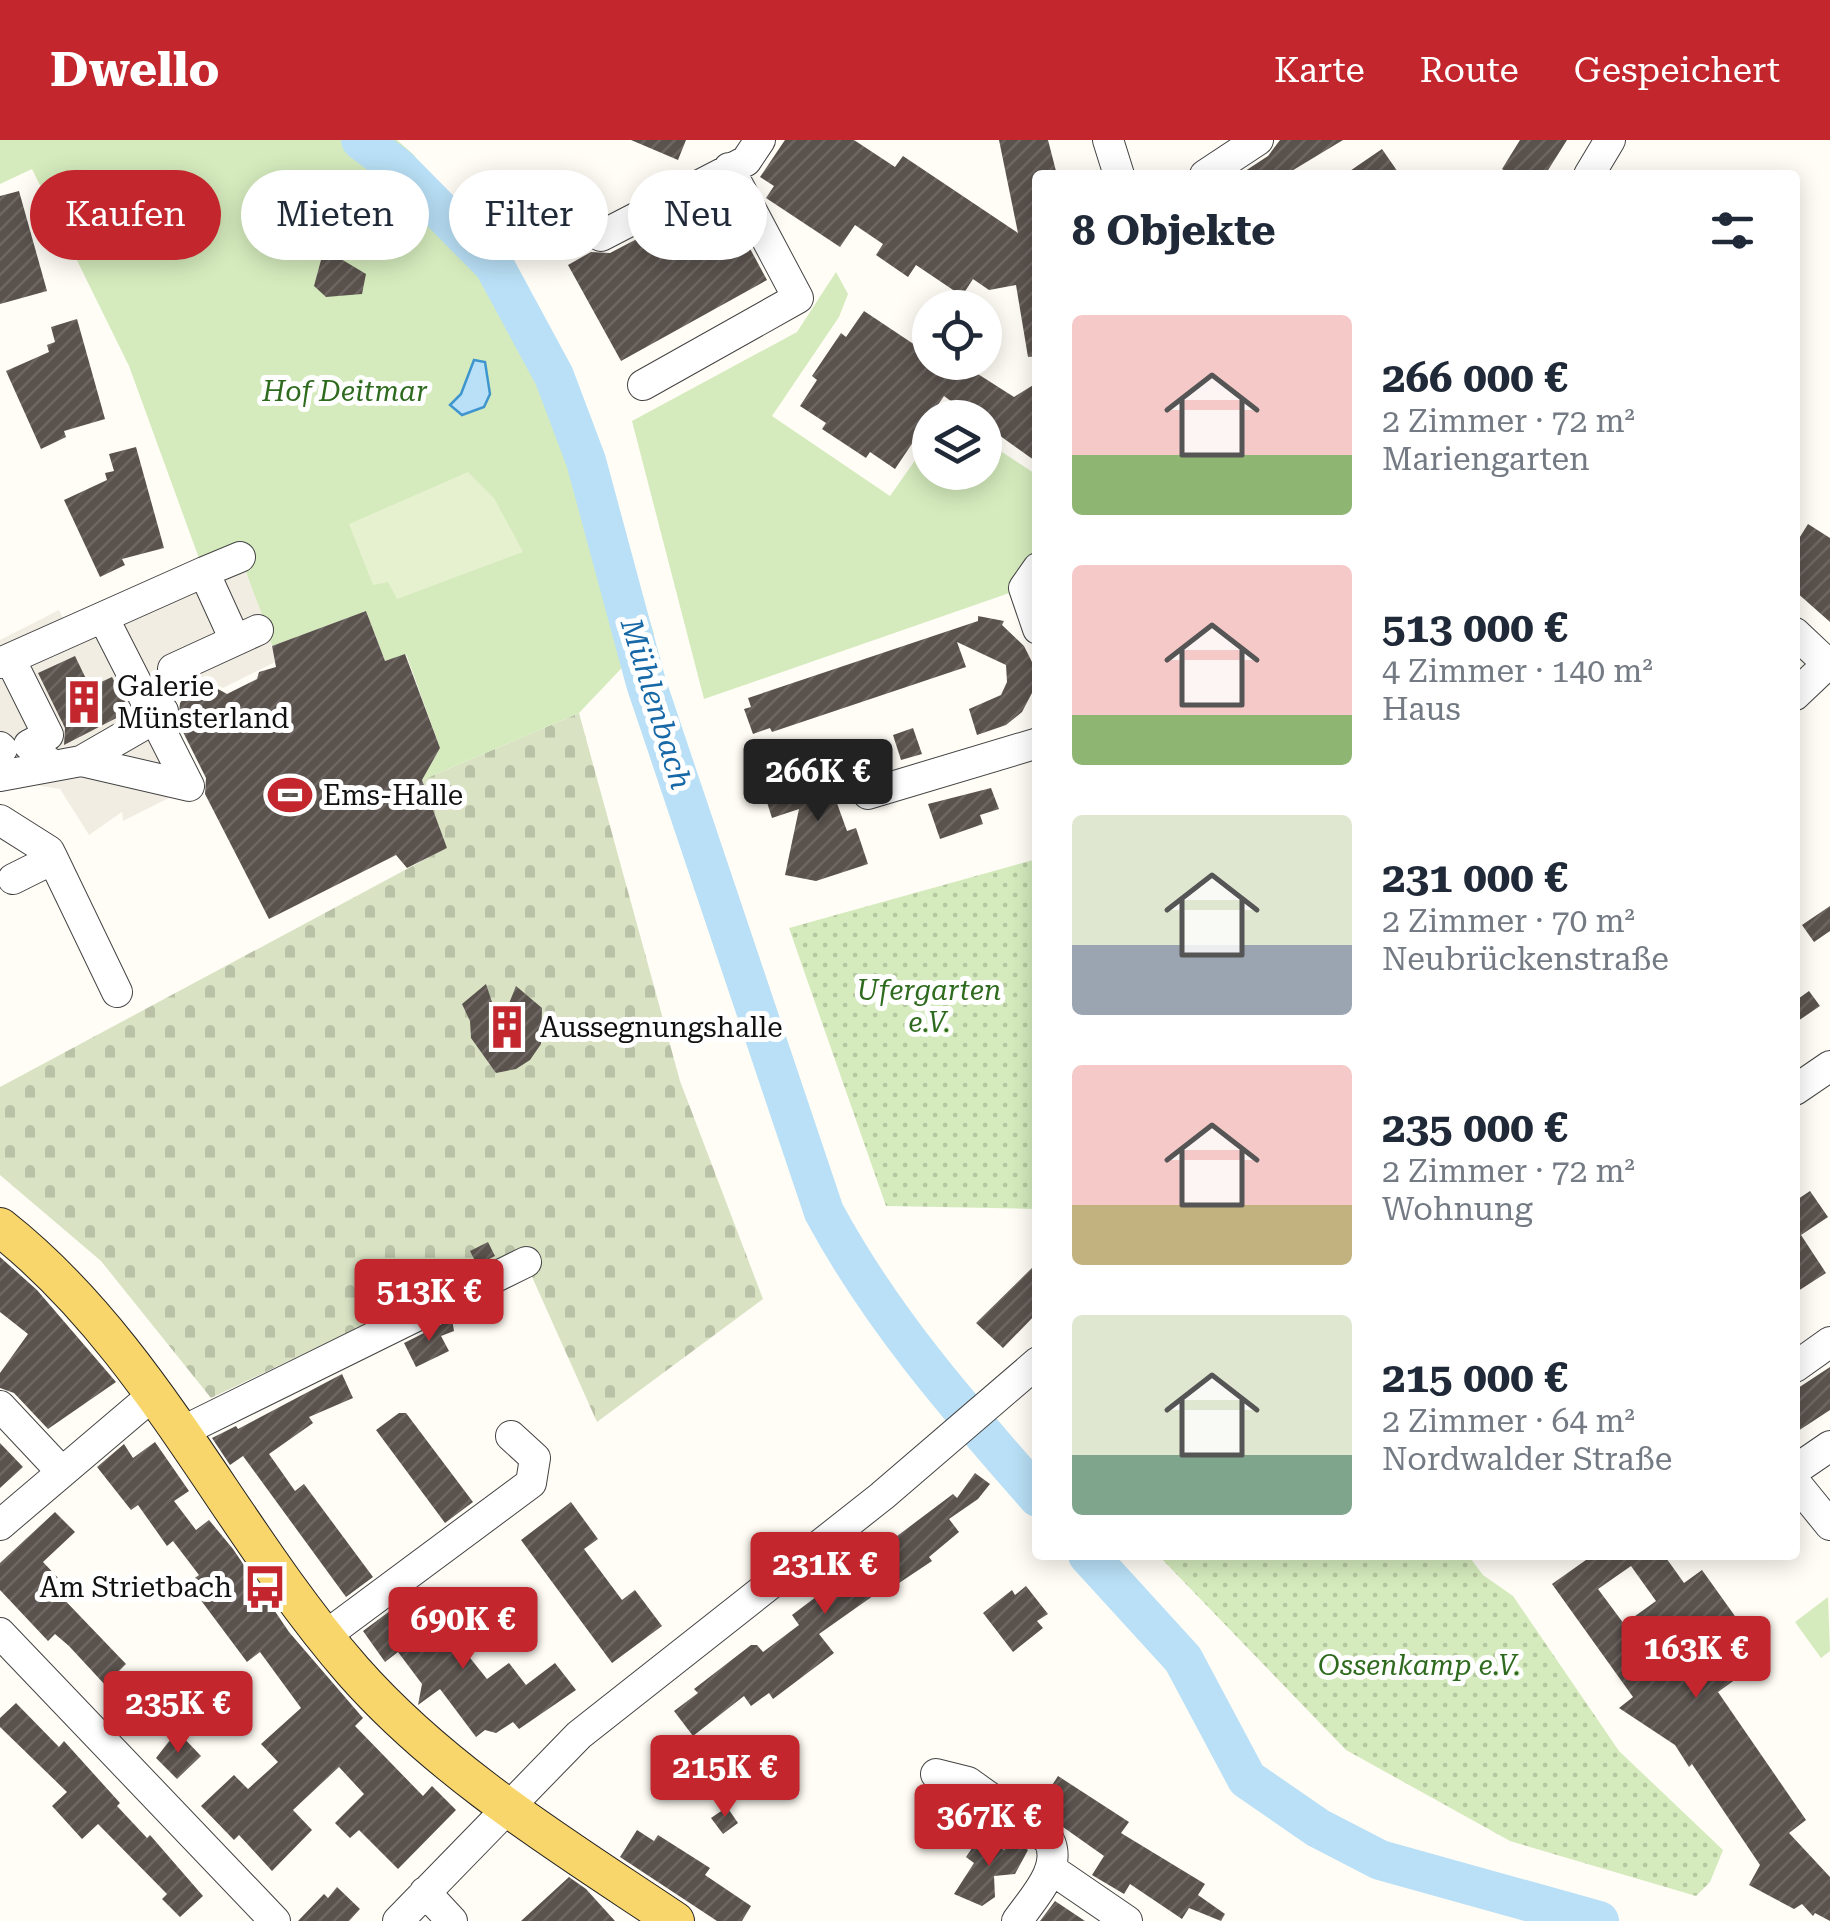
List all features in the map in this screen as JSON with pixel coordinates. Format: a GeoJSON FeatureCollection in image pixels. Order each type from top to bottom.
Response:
{"type":"FeatureCollection","features":[{"type":"Feature","properties":{"kind":"main road"},"geometry":{"type":"LineString","coordinates":[[0,1228],[74,1292],[325,1636],[375,1695],[508,1809],[675,1921]]}},
{"type":"Feature","properties":{"kind":"street"},"geometry":{"type":"LineString","coordinates":[[608,232],[746,162],[760,140]]}},
{"type":"Feature","properties":{"kind":"street"},"geometry":{"type":"LineString","coordinates":[[1108,140],[1117,170]]}},
{"type":"Feature","properties":{"kind":"street"},"geometry":{"type":"LineString","coordinates":[[1213,170],[1258,140]]}},
{"type":"Feature","properties":{"kind":"street"},"geometry":{"type":"LineString","coordinates":[[1591,170],[1610,140]]}},
{"type":"Feature","properties":{"kind":"street"},"geometry":{"type":"LineString","coordinates":[[643,384],[798,298],[730,168]]}},
{"type":"Feature","properties":{"kind":"street"},"geometry":{"type":"LineString","coordinates":[[67,763],[29,745],[48,735],[5,661],[240,557]]}},
{"type":"Feature","properties":{"kind":"street"},"geometry":{"type":"LineString","coordinates":[[173,669],[246,635],[204,572]]}},
{"type":"Feature","properties":{"kind":"street"},"geometry":{"type":"LineString","coordinates":[[1032,577],[1024,588],[1032,611]]}},
{"type":"Feature","properties":{"kind":"street"},"geometry":{"type":"LineString","coordinates":[[1,757],[67,763],[189,786],[103,617]]}},
{"type":"Feature","properties":{"kind":"street"},"geometry":{"type":"LineString","coordinates":[[1800,638],[1829,664],[1800,690]]}},
{"type":"Feature","properties":{"kind":"street"},"geometry":{"type":"LineString","coordinates":[[67,763],[153,719]]}},
{"type":"Feature","properties":{"kind":"street"},"geometry":{"type":"LineString","coordinates":[[868,794],[1032,745]]}},
{"type":"Feature","properties":{"kind":"street"},"geometry":{"type":"LineString","coordinates":[[0,820],[49,851],[117,992]]}},
{"type":"Feature","properties":{"kind":"street"},"geometry":{"type":"LineString","coordinates":[[14,880],[53,860]]}},
{"type":"Feature","properties":{"kind":"street"},"geometry":{"type":"LineString","coordinates":[[1800,1087],[1830,1066]]}},
{"type":"Feature","properties":{"kind":"street"},"geometry":{"type":"LineString","coordinates":[[179,1433],[526,1262]]}},
{"type":"Feature","properties":{"kind":"street"},"geometry":{"type":"LineString","coordinates":[[1800,1363],[1830,1342]]}},
{"type":"Feature","properties":{"kind":"street"},"geometry":{"type":"LineString","coordinates":[[398,1921],[579,1735],[636,1686],[816,1549],[1032,1368]]}},
{"type":"Feature","properties":{"kind":"street"},"geometry":{"type":"LineString","coordinates":[[0,1525],[152,1395]]}},
{"type":"Feature","properties":{"kind":"street"},"geometry":{"type":"LineString","coordinates":[[0,1406],[60,1470]]}},
{"type":"Feature","properties":{"kind":"street"},"geometry":{"type":"LineString","coordinates":[[325,1636],[531,1482],[535,1458],[511,1436]]}},
{"type":"Feature","properties":{"kind":"street"},"geometry":{"type":"LineString","coordinates":[[1800,1467],[1830,1446]]}},
{"type":"Feature","properties":{"kind":"street"},"geometry":{"type":"LineString","coordinates":[[1800,1488],[1830,1525]]}},
{"type":"Feature","properties":{"kind":"street"},"geometry":{"type":"LineString","coordinates":[[0,1634],[276,1921]]}},
{"type":"Feature","properties":{"kind":"street"},"geometry":{"type":"LineString","coordinates":[[936,1774],[968,1782],[1049,1840],[1055,1851],[1052,1869],[1018,1921]]}},
{"type":"Feature","properties":{"kind":"street"},"geometry":{"type":"LineString","coordinates":[[1052,1869],[1127,1921]]}},
{"type":"Feature","properties":{"kind":"street"},"geometry":{"type":"LineString","coordinates":[[425,1892],[452,1921]]}},
{"type":"Feature","properties":{"kind":"green space","name":"Hof Deitmar"},"geometry":{"type":"Polygon","coordinates":[[[0,140],[397,140],[425,170],[241,170],[241,260],[429,260],[429,176],[449,203],[449,260],[490,260],[575,392],[654,634],[579,713],[422,780],[440,748],[406,654],[385,661],[366,611],[272,646],[240,555],[204,572],[129,366],[77,260],[221,260],[221,170],[32,169],[0,184],[0,140]]]}},
{"type":"Feature","properties":{"kind":"green space"},"geometry":{"type":"Polygon","coordinates":[[[836,272],[848,294],[839,317],[772,416],[890,496],[912,465],[912,490],[1002,490],[1002,452],[1032,472],[1032,576],[1024,588],[704,699],[632,421],[797,332],[836,272]]]}},
{"type":"Feature","properties":{"kind":"green space"},"geometry":{"type":"Polygon","coordinates":[[[468,472],[494,498],[523,552],[397,599],[388,582],[373,585],[349,524],[468,472]]]}},
{"type":"Feature","properties":{"kind":"green space"},"geometry":{"type":"Polygon","coordinates":[[[579,713],[680,1081],[763,1299],[597,1422],[520,1250],[211,1398],[101,1261],[0,1175],[0,1087],[446,848],[422,780],[579,713]]]}},
{"type":"Feature","properties":{"kind":"green space","name":"Ufergarten e.V."},"geometry":{"type":"Polygon","coordinates":[[[1032,860],[1032,1209],[886,1206],[789,928],[1032,860]]]}},
{"type":"Feature","properties":{"kind":"green space","name":"Ossenkamp e.V."},"geometry":{"type":"Polygon","coordinates":[[[1163,1560],[1472,1560],[1483,1575],[1513,1596],[1619,1751],[1723,1850],[1710,1882],[1696,1896],[1510,1841],[1346,1750],[1163,1560]]]}},
{"type":"Feature","properties":{"kind":"green space"},"geometry":{"type":"Polygon","coordinates":[[[1828,1597],[1830,1651],[1821,1658],[1795,1622],[1828,1597]]]}},
{"type":"Feature","properties":{"kind":"shaded area"},"geometry":{"type":"Polygon","coordinates":[[[239,555],[267,627],[275,662],[223,688],[198,675],[185,687],[163,721],[195,785],[123,821],[122,812],[89,835],[60,789],[23,783],[0,789],[0,640],[59,610],[68,629],[239,555]]]}},
{"type":"Feature","properties":{"kind":"water"},"geometry":{"type":"Polygon","coordinates":[[[474,360],[485,362],[490,394],[484,407],[462,415],[450,405],[461,394],[474,360]]]}},
{"type":"Feature","properties":{"kind":"building"},"geometry":{"type":"Polygon","coordinates":[[[631,140],[686,140],[678,160],[631,140]]]}},
{"type":"Feature","properties":{"kind":"building"},"geometry":{"type":"Polygon","coordinates":[[[785,140],[854,140],[895,167],[903,156],[1018,233],[999,140],[1048,140],[1056,170],[1032,170],[1032,357],[1028,357],[1016,285],[989,290],[973,279],[966,290],[953,290],[916,265],[908,277],[876,255],[883,244],[855,225],[840,247],[767,199],[774,186],[767,182],[765,170],[785,140]]]}},
{"type":"Feature","properties":{"kind":"building"},"geometry":{"type":"Polygon","coordinates":[[[1280,140],[1343,140],[1293,170],[1247,170],[1268,156],[1280,140]]]}},
{"type":"Feature","properties":{"kind":"building"},"geometry":{"type":"Polygon","coordinates":[[[1520,140],[1567,140],[1548,170],[1502,169],[1520,140]]]}},
{"type":"Feature","properties":{"kind":"building"},"geometry":{"type":"Polygon","coordinates":[[[1382,149],[1397,170],[1351,170],[1382,149]]]}},
{"type":"Feature","properties":{"kind":"building"},"geometry":{"type":"Polygon","coordinates":[[[19,191],[30,230],[30,260],[38,260],[47,291],[0,304],[0,196],[19,191]]]}},
{"type":"Feature","properties":{"kind":"building"},"geometry":{"type":"Polygon","coordinates":[[[628,244],[628,260],[756,260],[767,280],[621,361],[568,265],[577,260],[608,260],[610,253],[628,244]]]}},
{"type":"Feature","properties":{"kind":"building"},"geometry":{"type":"Polygon","coordinates":[[[321,260],[343,260],[366,274],[362,294],[326,297],[314,286],[321,260]]]}},
{"type":"Feature","properties":{"kind":"building"},"geometry":{"type":"Polygon","coordinates":[[[864,311],[912,343],[912,380],[987,380],[1014,397],[1032,386],[1032,459],[1002,437],[1002,400],[949,400],[944,396],[941,400],[912,400],[912,444],[895,469],[870,452],[866,458],[822,429],[826,423],[800,406],[817,380],[812,376],[841,333],[846,337],[864,311]]]}},
{"type":"Feature","properties":{"kind":"building"},"geometry":{"type":"Polygon","coordinates":[[[77,319],[105,419],[64,431],[66,437],[41,449],[6,371],[49,352],[47,345],[55,342],[51,327],[77,319]]]}},
{"type":"Feature","properties":{"kind":"building"},"geometry":{"type":"Polygon","coordinates":[[[136,447],[164,548],[122,559],[125,565],[100,577],[64,500],[107,480],[105,473],[114,471],[109,454],[136,447]]]}},
{"type":"Feature","properties":{"kind":"building"},"geometry":{"type":"Polygon","coordinates":[[[1808,524],[1830,538],[1830,622],[1800,595],[1800,537],[1808,524]]]}},
{"type":"Feature","properties":{"kind":"building","name":"Ems-Halle"},"geometry":{"type":"Polygon","coordinates":[[[366,611],[385,661],[405,654],[440,748],[422,780],[447,848],[407,868],[396,855],[269,919],[205,794],[206,778],[178,722],[180,703],[198,678],[227,694],[257,679],[259,672],[276,667],[272,646],[366,611]]]}},
{"type":"Feature","properties":{"kind":"building"},"geometry":{"type":"Polygon","coordinates":[[[978,616],[1004,621],[1002,625],[1024,646],[1032,662],[1032,693],[1022,712],[1006,725],[977,735],[969,709],[1001,695],[1007,682],[1006,665],[957,642],[966,667],[772,732],[770,728],[753,734],[744,709],[751,707],[748,698],[978,621],[978,616]]]}},
{"type":"Feature","properties":{"kind":"building","name":"Galerie Münsterland"},"geometry":{"type":"Polygon","coordinates":[[[75,656],[90,687],[112,677],[130,711],[64,745],[65,728],[38,673],[75,656]]]}},
{"type":"Feature","properties":{"kind":"building"},"geometry":{"type":"Polygon","coordinates":[[[913,728],[922,754],[901,760],[893,735],[913,728]]]}},
{"type":"Feature","properties":{"kind":"building"},"geometry":{"type":"Polygon","coordinates":[[[837,753],[846,779],[830,784],[847,831],[856,828],[868,864],[816,881],[785,875],[799,809],[772,818],[765,796],[807,782],[800,761],[837,753]]]}},
{"type":"Feature","properties":{"kind":"building"},"geometry":{"type":"Polygon","coordinates":[[[991,788],[999,809],[980,815],[983,824],[940,839],[928,804],[991,788]]]}},
{"type":"Feature","properties":{"kind":"building"},"geometry":{"type":"Polygon","coordinates":[[[1830,906],[1830,931],[1814,942],[1802,925],[1830,906]]]}},
{"type":"Feature","properties":{"kind":"building","name":"Aussegnungshalle"},"geometry":{"type":"Polygon","coordinates":[[[486,984],[500,1026],[516,986],[542,1008],[541,1044],[530,1060],[516,1069],[496,1073],[471,1038],[470,1021],[462,1004],[486,984]]]}},
{"type":"Feature","properties":{"kind":"building"},"geometry":{"type":"Polygon","coordinates":[[[1809,991],[1820,1006],[1800,1020],[1800,997],[1809,991]]]}},
{"type":"Feature","properties":{"kind":"building"},"geometry":{"type":"Polygon","coordinates":[[[1810,1191],[1828,1217],[1801,1235],[1826,1273],[1800,1290],[1800,1198],[1810,1191]]]}},
{"type":"Feature","properties":{"kind":"building"},"geometry":{"type":"Polygon","coordinates":[[[488,1242],[495,1256],[477,1265],[470,1251],[488,1242]]]}},
{"type":"Feature","properties":{"kind":"building"},"geometry":{"type":"Polygon","coordinates":[[[0,1257],[37,1290],[116,1382],[48,1429],[14,1393],[0,1388],[0,1373],[28,1334],[0,1312],[0,1257]]]}},
{"type":"Feature","properties":{"kind":"building"},"geometry":{"type":"Polygon","coordinates":[[[1032,1268],[1032,1318],[1003,1348],[976,1323],[1032,1268]]]}},
{"type":"Feature","properties":{"kind":"building"},"geometry":{"type":"Polygon","coordinates":[[[452,1319],[454,1331],[441,1336],[449,1351],[416,1367],[404,1343],[452,1319]]]}},
{"type":"Feature","properties":{"kind":"building"},"geometry":{"type":"Polygon","coordinates":[[[1830,1367],[1830,1410],[1800,1430],[1800,1387],[1830,1367]]]}},
{"type":"Feature","properties":{"kind":"building"},"geometry":{"type":"Polygon","coordinates":[[[342,1374],[353,1398],[309,1417],[313,1423],[269,1454],[295,1491],[304,1484],[373,1577],[346,1597],[243,1456],[230,1465],[212,1438],[236,1426],[238,1429],[342,1374]]]}},
{"type":"Feature","properties":{"kind":"building"},"geometry":{"type":"Polygon","coordinates":[[[399,1413],[406,1413],[473,1502],[445,1523],[376,1430],[399,1413]]]}},
{"type":"Feature","properties":{"kind":"building"},"geometry":{"type":"Polygon","coordinates":[[[155,1442],[189,1491],[174,1501],[196,1530],[209,1520],[233,1549],[289,1632],[363,1718],[355,1726],[423,1796],[432,1786],[456,1810],[398,1869],[359,1830],[350,1838],[335,1823],[364,1794],[339,1767],[293,1810],[312,1830],[272,1871],[239,1835],[234,1840],[201,1806],[234,1775],[248,1789],[278,1762],[261,1744],[301,1708],[260,1652],[247,1662],[188,1583],[199,1575],[173,1541],[167,1546],[138,1505],[131,1510],[97,1467],[124,1444],[133,1458],[155,1442]]]}},
{"type":"Feature","properties":{"kind":"building"},"geometry":{"type":"Polygon","coordinates":[[[0,1443],[23,1467],[0,1488],[0,1443]]]}},
{"type":"Feature","properties":{"kind":"building"},"geometry":{"type":"Polygon","coordinates":[[[975,1473],[990,1484],[978,1499],[949,1519],[959,1532],[929,1557],[932,1561],[899,1583],[897,1579],[819,1634],[834,1653],[773,1699],[769,1693],[751,1706],[744,1696],[693,1736],[674,1711],[698,1693],[694,1689],[751,1645],[757,1645],[763,1652],[799,1625],[792,1615],[953,1494],[957,1498],[975,1473]]]}},
{"type":"Feature","properties":{"kind":"building"},"geometry":{"type":"Polygon","coordinates":[[[571,1502],[598,1539],[584,1549],[622,1600],[635,1590],[662,1626],[612,1663],[521,1540],[571,1502]]]}},
{"type":"Feature","properties":{"kind":"building"},"geometry":{"type":"Polygon","coordinates":[[[55,1512],[75,1532],[43,1562],[63,1583],[55,1590],[126,1664],[118,1672],[146,1703],[179,1672],[195,1688],[172,1709],[179,1717],[159,1735],[142,1717],[129,1729],[109,1709],[119,1700],[69,1646],[55,1634],[48,1641],[0,1590],[0,1563],[55,1512]]]}},
{"type":"Feature","properties":{"kind":"building"},"geometry":{"type":"Polygon","coordinates":[[[1586,1560],[1668,1560],[1684,1583],[1702,1570],[1765,1658],[1718,1692],[1806,1820],[1789,1833],[1830,1877],[1830,1921],[1815,1913],[1813,1916],[1802,1904],[1794,1909],[1749,1885],[1760,1865],[1675,1745],[1619,1708],[1633,1697],[1552,1584],[1586,1560]],[[1631,1566],[1598,1589],[1624,1624],[1656,1601],[1631,1566]]]}},
{"type":"Feature","properties":{"kind":"building"},"geometry":{"type":"Polygon","coordinates":[[[1026,1586],[1048,1614],[1037,1621],[1043,1628],[1013,1652],[983,1613],[1012,1590],[1015,1595],[1026,1586]]]}},
{"type":"Feature","properties":{"kind":"building"},"geometry":{"type":"Polygon","coordinates":[[[414,1593],[450,1641],[454,1638],[487,1679],[509,1663],[526,1685],[555,1663],[576,1690],[519,1729],[513,1722],[496,1733],[485,1730],[476,1737],[440,1689],[418,1705],[422,1684],[398,1652],[385,1662],[363,1631],[414,1593]]]}},
{"type":"Feature","properties":{"kind":"building"},"geometry":{"type":"Polygon","coordinates":[[[16,1703],[59,1747],[64,1741],[120,1803],[117,1806],[147,1838],[150,1835],[203,1896],[180,1917],[162,1899],[167,1894],[98,1824],[82,1839],[52,1806],[67,1792],[0,1727],[0,1718],[16,1703]]]}},
{"type":"Feature","properties":{"kind":"building"},"geometry":{"type":"Polygon","coordinates":[[[177,1731],[201,1756],[177,1779],[156,1758],[177,1731]]]}},
{"type":"Feature","properties":{"kind":"building"},"geometry":{"type":"Polygon","coordinates":[[[1058,1776],[1129,1822],[1121,1833],[1205,1884],[1198,1895],[1225,1914],[1221,1921],[1189,1908],[1182,1919],[1130,1884],[1124,1894],[1092,1875],[1104,1856],[1046,1815],[1057,1799],[1047,1793],[1058,1776]]]}},
{"type":"Feature","properties":{"kind":"building"},"geometry":{"type":"Polygon","coordinates":[[[727,1807],[738,1823],[723,1834],[711,1818],[727,1807]]]}},
{"type":"Feature","properties":{"kind":"building"},"geometry":{"type":"Polygon","coordinates":[[[637,1830],[654,1841],[658,1835],[710,1868],[705,1875],[751,1906],[742,1921],[717,1921],[620,1857],[637,1830]]]}},
{"type":"Feature","properties":{"kind":"building"},"geometry":{"type":"Polygon","coordinates":[[[981,1835],[1004,1850],[1011,1839],[1028,1850],[1015,1874],[994,1876],[995,1897],[982,1906],[954,1894],[974,1863],[966,1857],[981,1835]]]}},
{"type":"Feature","properties":{"kind":"building"},"geometry":{"type":"Polygon","coordinates":[[[569,1877],[586,1889],[615,1921],[521,1921],[569,1877]]]}},
{"type":"Feature","properties":{"kind":"building"},"geometry":{"type":"Polygon","coordinates":[[[337,1887],[360,1909],[349,1921],[298,1921],[324,1894],[328,1898],[337,1887]]]}},
{"type":"Feature","properties":{"kind":"building"},"geometry":{"type":"Polygon","coordinates":[[[1055,1901],[1085,1921],[1040,1921],[1055,1901]]]}},
{"type":"Feature","properties":{"kind":"waterway","name":"Mühlenbach"},"geometry":{"type":"LineString","coordinates":[[361,140],[398,168],[494,265],[554,376],[586,461],[646,683],[824,1212],[896,1325],[1032,1490]]}},
{"type":"Feature","properties":{"kind":"waterway","name":"Mühlenbach"},"geometry":{"type":"LineString","coordinates":[[1093,1560],[1183,1659],[1247,1779],[1318,1828],[1380,1860],[1599,1921]]}},
{"type":"Feature","properties":{"kind":"place","name":"Galerie Münsterland"},"geometry":{"type":"Point","coordinates":[84,702]}},
{"type":"Feature","properties":{"kind":"place","name":"Ems-Halle"},"geometry":{"type":"Point","coordinates":[290,795]}},
{"type":"Feature","properties":{"kind":"place","name":"Aussegnungshalle"},"geometry":{"type":"Point","coordinates":[507,1027]}},
{"type":"Feature","properties":{"kind":"place","name":"Am Strietbach"},"geometry":{"type":"Point","coordinates":[265,1587]}}]}
